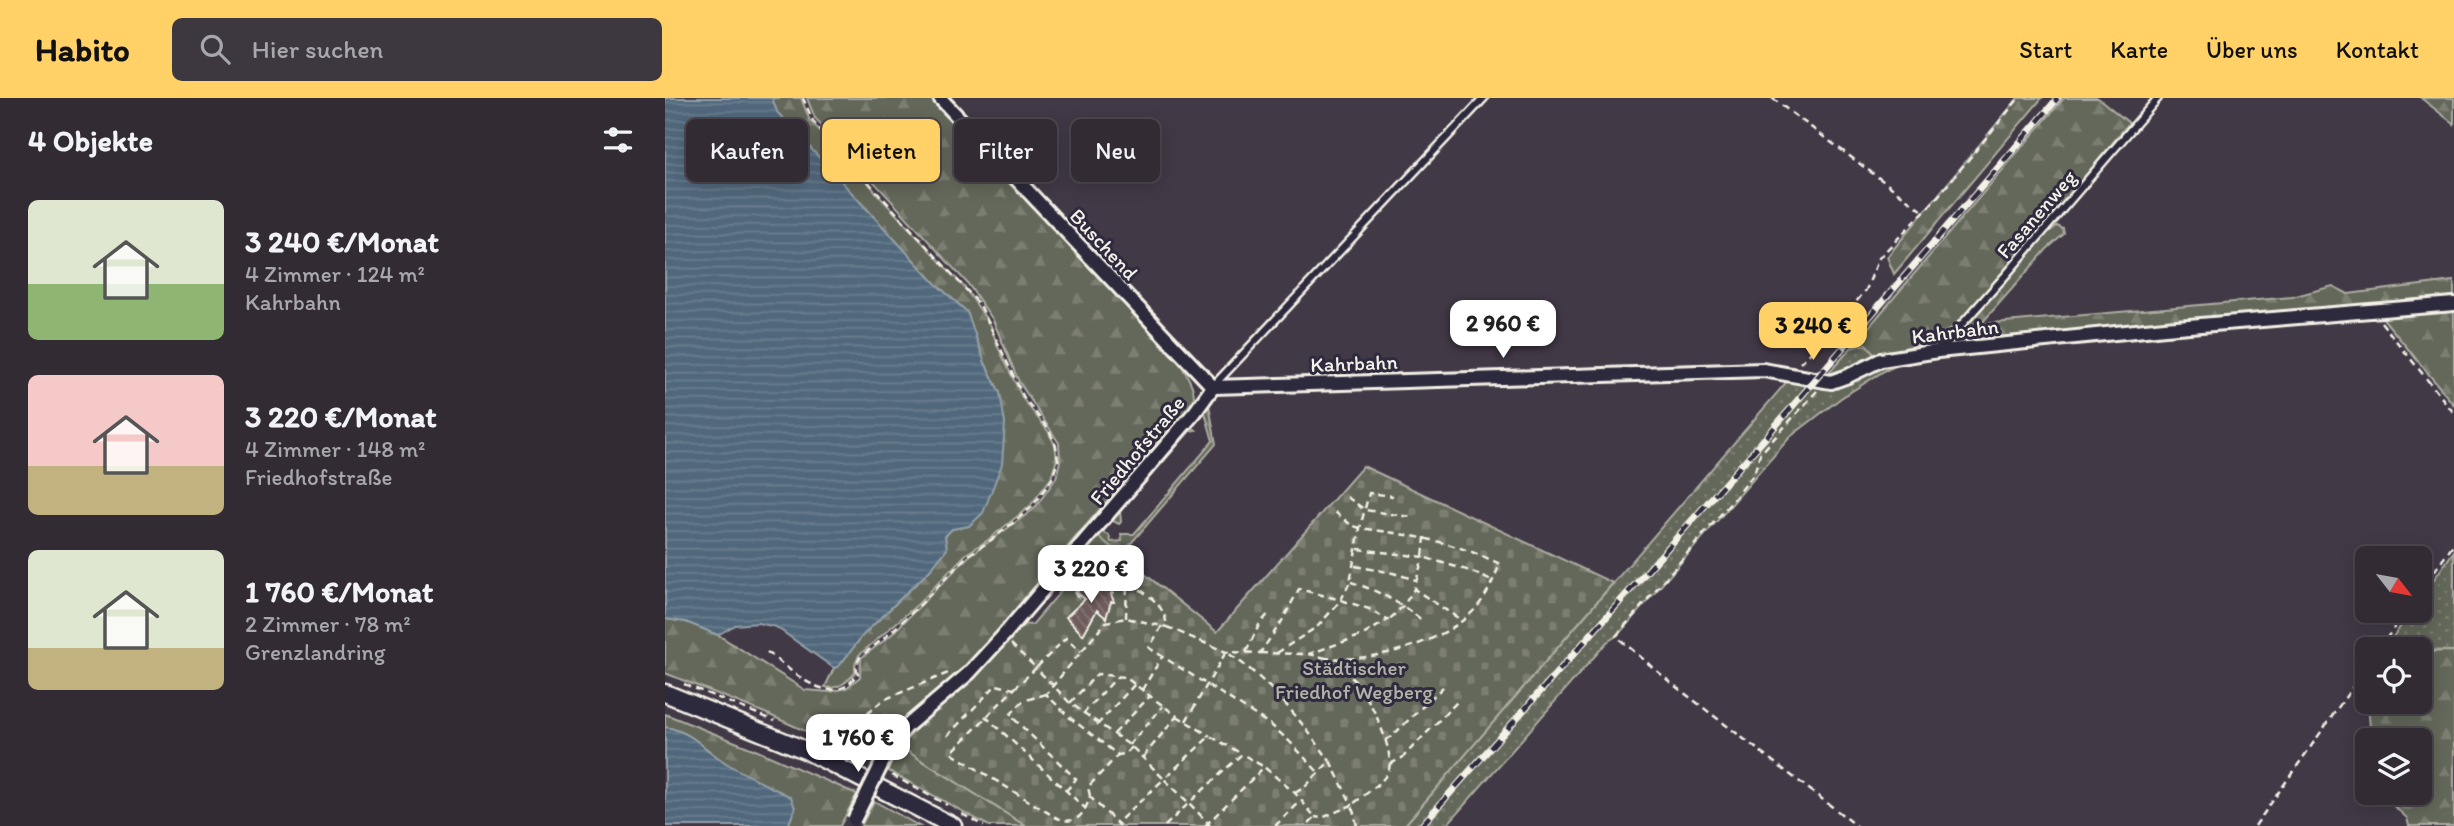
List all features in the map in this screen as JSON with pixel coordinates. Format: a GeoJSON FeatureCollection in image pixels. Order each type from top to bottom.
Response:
{"type":"FeatureCollection","features":[{"type":"Feature","properties":{"kind":"main road"},"geometry":{"type":"LineString","coordinates":[[665,693],[805,750],[953,826]]}},
{"type":"Feature","properties":{"kind":"street","name":"Buschend"},"geometry":{"type":"LineString","coordinates":[[940,98],[1213,387]]}},
{"type":"Feature","properties":{"kind":"street","name":"Kahrbahn"},"geometry":{"type":"LineString","coordinates":[[1213,387],[1763,370],[1831,382],[1881,360],[1938,351],[2165,328],[2454,304]]}},
{"type":"Feature","properties":{"kind":"street","name":"Friedhofstraße"},"geometry":{"type":"LineString","coordinates":[[853,823],[892,743],[907,726],[968,673],[1003,636],[1195,412],[1213,387]]}},
{"type":"Feature","properties":{"kind":"lane"},"geometry":{"type":"LineString","coordinates":[[1213,387],[1484,98]]}},
{"type":"Feature","properties":{"kind":"lane","name":"Fasanenweg"},"geometry":{"type":"LineString","coordinates":[[1938,351],[2158,98]]}},
{"type":"Feature","properties":{"kind":"path"},"geometry":{"type":"LineString","coordinates":[[767,652],[814,686],[828,690],[846,686],[857,674],[856,666],[860,657],[921,604],[967,556],[1032,507],[1052,479],[1058,460],[1056,446],[1049,430],[1024,398],[980,305],[813,121],[803,98]]}},
{"type":"Feature","properties":{"kind":"path"},"geometry":{"type":"LineString","coordinates":[[1772,98],[1923,211]]}},
{"type":"Feature","properties":{"kind":"path"},"geometry":{"type":"LineString","coordinates":[[1791,374],[1823,341],[1866,289],[1879,258],[1923,211],[2019,98]]}},
{"type":"Feature","properties":{"kind":"path"},"geometry":{"type":"LineString","coordinates":[[2372,311],[2454,413]]}},
{"type":"Feature","properties":{"kind":"path"},"geometry":{"type":"LineString","coordinates":[[1821,381],[1814,396],[1760,454],[1754,474],[1734,499],[1616,636],[1669,682],[1857,826]]}},
{"type":"Feature","properties":{"kind":"path"},"geometry":{"type":"LineString","coordinates":[[1277,653],[1318,626],[1341,600],[1355,566],[1360,528],[1369,493],[1392,496]]}},
{"type":"Feature","properties":{"kind":"path"},"geometry":{"type":"LineString","coordinates":[[1347,497],[1365,510],[1411,517]]}},
{"type":"Feature","properties":{"kind":"path"},"geometry":{"type":"LineString","coordinates":[[1226,652],[1309,654],[1346,660],[1400,650],[1423,642],[1461,620],[1483,600],[1500,564],[1472,551],[1425,537],[1360,528],[1351,525],[1335,512]]}},
{"type":"Feature","properties":{"kind":"path"},"geometry":{"type":"LineString","coordinates":[[1309,654],[1363,635],[1388,620],[1404,605],[1417,581],[1425,537]]}},
{"type":"Feature","properties":{"kind":"path"},"geometry":{"type":"LineString","coordinates":[[1084,541],[1127,580],[1154,599],[1167,619],[1167,627]]}},
{"type":"Feature","properties":{"kind":"path"},"geometry":{"type":"LineString","coordinates":[[2433,573],[2454,544]]}},
{"type":"Feature","properties":{"kind":"path"},"geometry":{"type":"LineString","coordinates":[[1358,548],[1423,557],[1458,566],[1492,581]]}},
{"type":"Feature","properties":{"kind":"path"},"geometry":{"type":"LineString","coordinates":[[1355,566],[1393,573],[1417,581]]}},
{"type":"Feature","properties":{"kind":"path"},"geometry":{"type":"LineString","coordinates":[[1055,575],[1081,599]]}},
{"type":"Feature","properties":{"kind":"path"},"geometry":{"type":"LineString","coordinates":[[1126,618],[1127,580]]}},
{"type":"Feature","properties":{"kind":"path"},"geometry":{"type":"LineString","coordinates":[[1350,582],[1377,591],[1404,605],[1424,622]]}},
{"type":"Feature","properties":{"kind":"path"},"geometry":{"type":"LineString","coordinates":[[1260,653],[1282,621],[1299,589],[1369,609],[1388,620]]}},
{"type":"Feature","properties":{"kind":"path"},"geometry":{"type":"LineString","coordinates":[[1414,589],[1461,620]]}},
{"type":"Feature","properties":{"kind":"path"},"geometry":{"type":"LineString","coordinates":[[1246,652],[1259,625],[1270,612]]}},
{"type":"Feature","properties":{"kind":"path"},"geometry":{"type":"LineString","coordinates":[[1066,791],[1076,779],[1010,715],[1023,701],[1046,694],[1106,622],[1126,618],[1167,627],[1238,659],[1305,725],[1330,761],[1352,804],[1357,826]]}},
{"type":"Feature","properties":{"kind":"path"},"geometry":{"type":"LineString","coordinates":[[1162,626],[1149,648],[1271,725],[1319,773]]}},
{"type":"Feature","properties":{"kind":"path"},"geometry":{"type":"LineString","coordinates":[[1003,636],[1070,704],[1143,757],[1208,825],[1264,767]]}},
{"type":"Feature","properties":{"kind":"path"},"geometry":{"type":"LineString","coordinates":[[1081,652],[1066,639],[985,716],[951,753],[1068,823],[1073,822],[1086,809],[1090,797],[1089,787],[1118,755],[1125,754],[1163,706]]}},
{"type":"Feature","properties":{"kind":"path"},"geometry":{"type":"LineString","coordinates":[[1186,721],[1226,652]]}},
{"type":"Feature","properties":{"kind":"path"},"geometry":{"type":"LineString","coordinates":[[1142,690],[1163,657]]}},
{"type":"Feature","properties":{"kind":"path"},"geometry":{"type":"LineString","coordinates":[[1306,826],[1315,817],[1322,817],[1352,804],[1387,774],[1390,764],[1385,740],[1367,697],[1357,682],[1326,657]]}},
{"type":"Feature","properties":{"kind":"path"},"geometry":{"type":"LineString","coordinates":[[835,749],[859,721],[883,700],[941,674],[956,671],[968,673]]}},
{"type":"Feature","properties":{"kind":"path"},"geometry":{"type":"LineString","coordinates":[[1070,704],[1097,674],[1125,677],[1177,716],[1264,767],[1295,793],[1315,817]]}},
{"type":"Feature","properties":{"kind":"path"},"geometry":{"type":"LineString","coordinates":[[1083,714],[1118,676]]}},
{"type":"Feature","properties":{"kind":"path"},"geometry":{"type":"LineString","coordinates":[[1097,724],[1135,684]]}},
{"type":"Feature","properties":{"kind":"path"},"geometry":{"type":"LineString","coordinates":[[2255,826],[2355,684]]}},
{"type":"Feature","properties":{"kind":"path"},"geometry":{"type":"LineString","coordinates":[[947,736],[996,685],[1014,690]]}},
{"type":"Feature","properties":{"kind":"path"},"geometry":{"type":"LineString","coordinates":[[1385,740],[1444,686]]}},
{"type":"Feature","properties":{"kind":"path"},"geometry":{"type":"LineString","coordinates":[[1046,694],[1069,717],[1118,755]]}},
{"type":"Feature","properties":{"kind":"path"},"geometry":{"type":"LineString","coordinates":[[1113,735],[1150,696]]}},
{"type":"Feature","properties":{"kind":"path"},"geometry":{"type":"LineString","coordinates":[[1390,764],[1402,758],[1458,701]]}},
{"type":"Feature","properties":{"kind":"path"},"geometry":{"type":"LineString","coordinates":[[985,716],[1086,809]]}},
{"type":"Feature","properties":{"kind":"path"},"geometry":{"type":"LineString","coordinates":[[1143,757],[1177,716]]}},
{"type":"Feature","properties":{"kind":"path"},"geometry":{"type":"LineString","coordinates":[[1090,797],[1119,825],[1210,736]]}},
{"type":"Feature","properties":{"kind":"path"},"geometry":{"type":"LineString","coordinates":[[1165,826],[1242,754]]}},
{"type":"Feature","properties":{"kind":"path"},"geometry":{"type":"LineString","coordinates":[[1295,793],[1305,788],[1330,761]]}},
{"type":"Feature","properties":{"kind":"path"},"geometry":{"type":"LineString","coordinates":[[1275,826],[1301,801]]}},
{"type":"Feature","properties":{"kind":"green space"},"geometry":{"type":"Polygon","coordinates":[[[772,98],[801,98],[810,121],[822,133],[822,161],[808,146],[808,119],[783,119],[777,112],[772,98]]]}},
{"type":"Feature","properties":{"kind":"green space"},"geometry":{"type":"Polygon","coordinates":[[[807,98],[932,98],[954,121],[954,182],[1011,182],[1177,359],[1194,393],[1190,409],[1166,439],[1162,437],[1063,552],[1066,555],[973,662],[886,738],[872,761],[765,713],[665,673],[665,619],[686,622],[718,635],[805,690],[830,692],[846,688],[860,677],[861,658],[890,636],[968,557],[1034,509],[1056,478],[1060,461],[1059,443],[1019,382],[993,320],[968,284],[874,182],[940,182],[940,119],[822,119],[822,126],[815,118],[807,98]]]}},
{"type":"Feature","properties":{"kind":"green space"},"geometry":{"type":"Polygon","coordinates":[[[2018,98],[2042,98],[1894,274],[1887,257],[2018,98]]]}},
{"type":"Feature","properties":{"kind":"green space"},"geometry":{"type":"Polygon","coordinates":[[[2064,98],[2098,98],[2129,123],[1969,317],[1936,337],[1900,349],[1875,355],[1866,344],[1851,348],[2064,98]]]}},
{"type":"Feature","properties":{"kind":"green space"},"geometry":{"type":"Polygon","coordinates":[[[2421,98],[2454,98],[2454,124],[2421,98]]]}},
{"type":"Feature","properties":{"kind":"green space"},"geometry":{"type":"Polygon","coordinates":[[[842,182],[868,182],[965,288],[991,326],[997,345],[1023,399],[1048,431],[1055,445],[1057,459],[1051,478],[1030,506],[966,554],[918,604],[859,655],[855,673],[845,682],[834,687],[825,687],[834,668],[839,666],[864,634],[931,569],[947,549],[945,536],[952,529],[969,526],[1000,393],[985,363],[967,312],[935,283],[842,182]]]}},
{"type":"Feature","properties":{"kind":"green space"},"geometry":{"type":"Polygon","coordinates":[[[2057,226],[2063,229],[2064,234],[2047,249],[1981,324],[2292,297],[2333,286],[2348,294],[2454,281],[2454,296],[1965,341],[1960,338],[1959,333],[2043,236],[2057,226]]]}},
{"type":"Feature","properties":{"kind":"green space"},"geometry":{"type":"Polygon","coordinates":[[[2454,309],[2454,405],[2381,316],[2454,309]]]}},
{"type":"Feature","properties":{"kind":"green space"},"geometry":{"type":"Polygon","coordinates":[[[1866,344],[1875,355],[1838,377],[1829,373],[1851,348],[1866,344]]]}},
{"type":"Feature","properties":{"kind":"green space"},"geometry":{"type":"Polygon","coordinates":[[[1905,362],[1884,371],[1841,398],[1790,437],[1618,635],[1607,642],[1446,826],[1404,826],[1789,379],[1824,389],[1832,388],[1882,363],[1905,362]]]}},
{"type":"Feature","properties":{"kind":"green space"},"geometry":{"type":"Polygon","coordinates":[[[1209,405],[1216,444],[1121,555],[1095,534],[1098,530],[1109,535],[1111,542],[1122,541],[1121,534],[1134,534],[1213,441],[1204,409],[1209,405]]]}},
{"type":"Feature","properties":{"kind":"green space"},"geometry":{"type":"Polygon","coordinates":[[[1191,426],[1196,430],[1190,431],[1120,511],[1121,522],[1119,524],[1109,519],[1191,426]]]}},
{"type":"Feature","properties":{"kind":"green space","name":"Städtischer Friedhof Wegberg"},"geometry":{"type":"Polygon","coordinates":[[[1363,466],[1613,583],[1404,826],[1026,826],[899,746],[1019,624],[1032,625],[1084,564],[1078,554],[1095,534],[1217,632],[1363,466]]]}},
{"type":"Feature","properties":{"kind":"green space"},"geometry":{"type":"Polygon","coordinates":[[[2454,551],[2454,651],[2432,650],[2432,637],[2393,637],[2403,623],[2433,623],[2433,581],[2454,551]]]}},
{"type":"Feature","properties":{"kind":"green space"},"geometry":{"type":"Polygon","coordinates":[[[2454,651],[2454,826],[2409,826],[2407,818],[2392,805],[2432,805],[2432,728],[2370,727],[2369,714],[2432,714],[2432,652],[2454,651]]]}},
{"type":"Feature","properties":{"kind":"green space"},"geometry":{"type":"Polygon","coordinates":[[[665,714],[857,794],[840,826],[788,826],[795,808],[689,736],[665,727],[665,714]]]}},
{"type":"Feature","properties":{"kind":"green space"},"geometry":{"type":"Polygon","coordinates":[[[899,746],[1026,826],[989,826],[887,770],[899,746]]]}},
{"type":"Feature","properties":{"kind":"green space"},"geometry":{"type":"Polygon","coordinates":[[[874,801],[919,826],[861,826],[874,801]]]}},
{"type":"Feature","properties":{"kind":"water"},"geometry":{"type":"Polygon","coordinates":[[[665,98],[772,98],[777,112],[783,119],[686,119],[686,182],[808,182],[808,146],[822,161],[822,182],[842,182],[935,283],[967,312],[985,363],[1000,393],[1005,423],[1002,464],[983,513],[969,526],[952,529],[945,536],[947,549],[931,569],[864,634],[839,666],[834,668],[776,627],[758,623],[735,625],[718,635],[686,622],[665,619],[665,98]]]}},
{"type":"Feature","properties":{"kind":"water"},"geometry":{"type":"Polygon","coordinates":[[[665,727],[684,733],[726,763],[791,797],[795,808],[788,826],[665,826],[665,727]]]}},
{"type":"Feature","properties":{"kind":"building"},"geometry":{"type":"Polygon","coordinates":[[[1090,581],[1105,584],[1113,593],[1114,602],[1111,602],[1106,618],[1097,610],[1083,635],[1066,617],[1085,599],[1076,592],[1090,584],[1090,581]]]}},
{"type":"Feature","properties":{"kind":"railway"},"geometry":{"type":"LineString","coordinates":[[1421,826],[1766,437],[2058,98]]}}]}
